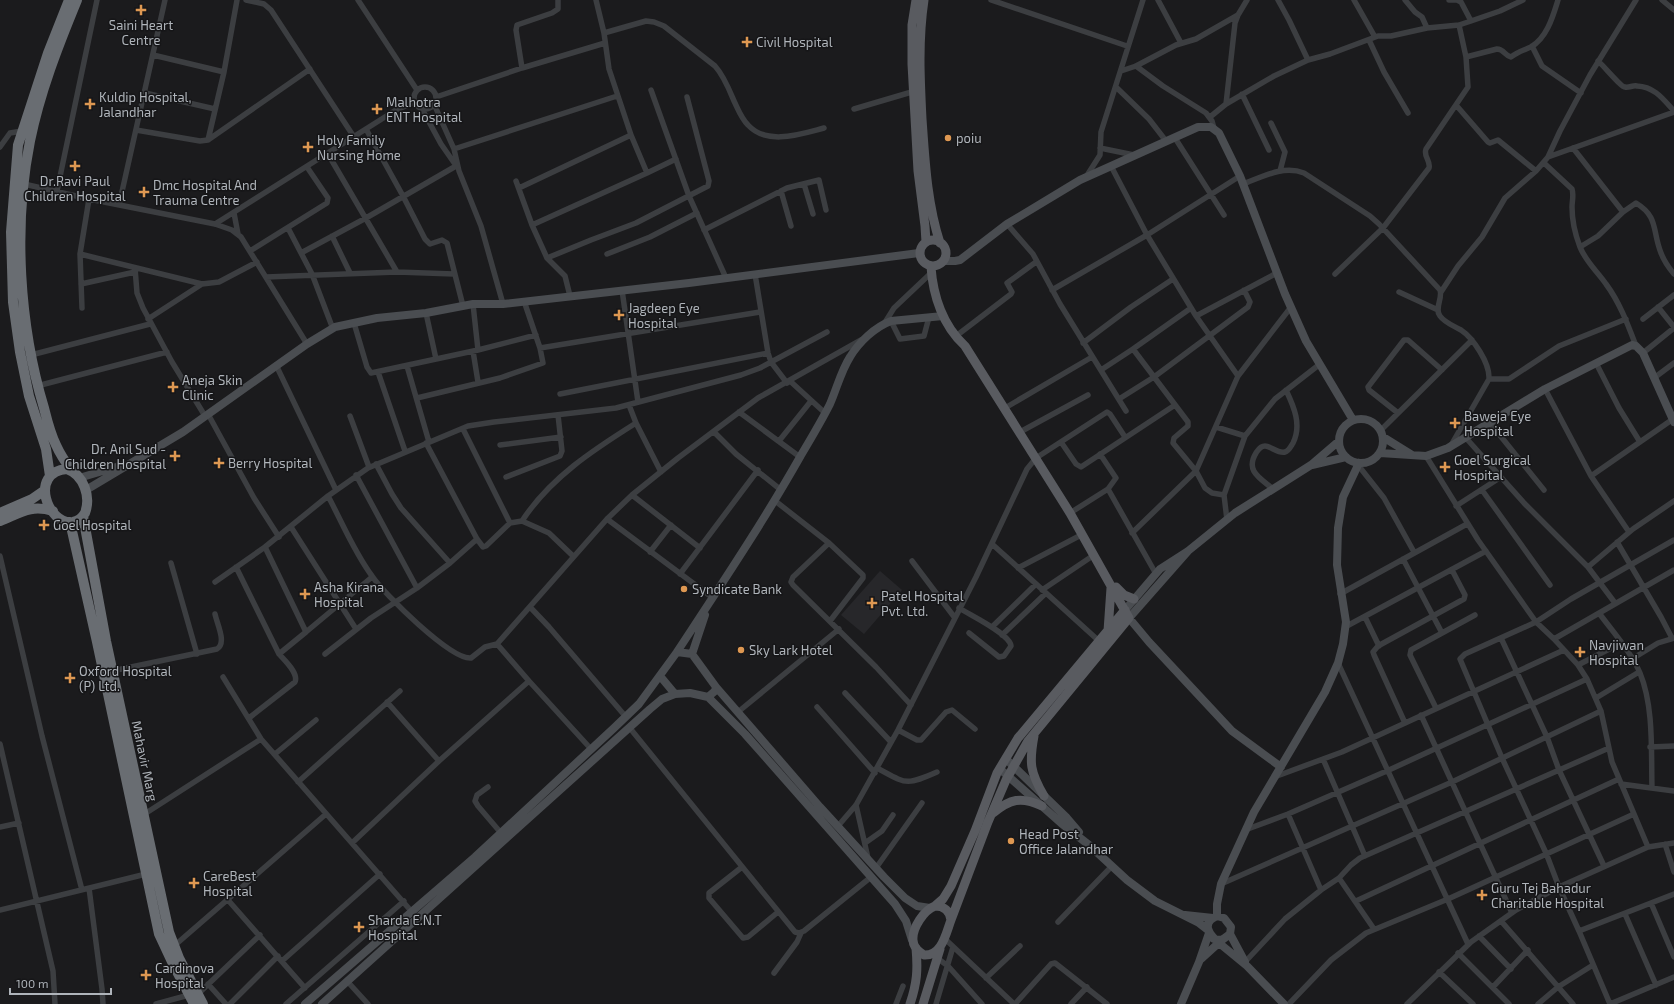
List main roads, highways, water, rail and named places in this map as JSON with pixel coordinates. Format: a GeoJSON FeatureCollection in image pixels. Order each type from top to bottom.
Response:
{"type":"FeatureCollection","features":[{"type":"Feature","properties":{"kind":"highway"},"geometry":{"type":"LineString","coordinates":[[50,476],[46,449],[29,396],[22,360],[13,302],[11,232],[18,145],[48,53],[69,0]]}},
{"type":"Feature","properties":{"kind":"highway"},"geometry":{"type":"LineString","coordinates":[[76,474],[67,469],[60,470],[50,476],[46,482],[45,490],[48,503],[53,511],[64,521],[76,521],[83,516],[87,505],[86,490],[76,474],[56,446],[37,386],[23,299],[20,230],[24,184],[30,142],[41,96],[55,53],[77,0]]}},
{"type":"Feature","properties":{"kind":"highway"},"geometry":{"type":"LineString","coordinates":[[0,513],[32,500],[45,490]]}},
{"type":"Feature","properties":{"kind":"highway"},"geometry":{"type":"LineString","coordinates":[[0,522],[33,508],[42,508],[53,511]]}},
{"type":"Feature","properties":{"kind":"highway","name":"Mahavir Marg"},"geometry":{"type":"LineString","coordinates":[[83,516],[112,671],[169,932],[198,1000]]}},
{"type":"Feature","properties":{"kind":"highway","name":"Mahavir Marg"},"geometry":{"type":"LineString","coordinates":[[70,522],[159,934],[172,964],[198,1000]]}},
{"type":"Feature","properties":{"kind":"main road"},"geometry":{"type":"LineString","coordinates":[[916,0],[912,25],[919,134],[918,171],[926,226],[926,242]]}},
{"type":"Feature","properties":{"kind":"main road"},"geometry":{"type":"LineString","coordinates":[[915,61],[924,0]]}},
{"type":"Feature","properties":{"kind":"main road"},"geometry":{"type":"LineString","coordinates":[[919,134],[934,225],[940,243]]}},
{"type":"Feature","properties":{"kind":"main road"},"geometry":{"type":"LineString","coordinates":[[936,267],[922,260],[919,253],[923,244],[934,240],[945,248],[946,256],[936,267],[934,293],[943,316],[958,340],[965,346]]}},
{"type":"Feature","properties":{"kind":"main road"},"geometry":{"type":"LineString","coordinates":[[936,267],[937,282],[941,296],[948,314],[960,333],[965,346],[1083,534],[1127,614]]}},
{"type":"Feature","properties":{"kind":"main road"},"geometry":{"type":"LineString","coordinates":[[1105,576],[1124,595],[1134,599]]}},
{"type":"Feature","properties":{"kind":"main road"},"geometry":{"type":"LineString","coordinates":[[1108,631],[1112,598],[1111,586]]}},
{"type":"Feature","properties":{"kind":"main road"},"geometry":{"type":"LineString","coordinates":[[910,1004],[917,979],[918,966],[914,944],[920,921],[932,907],[943,898],[951,886],[1000,769],[1018,738],[1108,631],[1127,614]]}},
{"type":"Feature","properties":{"kind":"main road"},"geometry":{"type":"LineString","coordinates":[[923,1004],[938,953],[992,814],[1009,776],[1028,741],[1127,614]]}},
{"type":"Feature","properties":{"kind":"main road"},"geometry":{"type":"LineString","coordinates":[[1035,733],[1030,755],[1032,770],[1035,782],[1044,796]]}},
{"type":"Feature","properties":{"kind":"main road"},"geometry":{"type":"LineString","coordinates":[[992,814],[1009,802],[1020,800],[1029,800],[1042,806]]}},
{"type":"Feature","properties":{"kind":"main road"},"geometry":{"type":"LineString","coordinates":[[932,907],[945,909],[951,915],[951,920]]}},
{"type":"Feature","properties":{"kind":"main road"},"geometry":{"type":"LineString","coordinates":[[914,944],[924,955],[938,953]]}},
{"type":"Feature","properties":{"kind":"place","name":"Saini Heart Centre"},"geometry":{"type":"Point","coordinates":[141,10]}},
{"type":"Feature","properties":{"kind":"place","name":"Civil Hospital"},"geometry":{"type":"Point","coordinates":[747,42]}},
{"type":"Feature","properties":{"kind":"place","name":"Kuldip Hospital, Jalandhar"},"geometry":{"type":"Point","coordinates":[90,104]}},
{"type":"Feature","properties":{"kind":"place","name":"Malhotra ENT Hospital"},"geometry":{"type":"Point","coordinates":[377,109]}},
{"type":"Feature","properties":{"kind":"place","name":"poiu"},"geometry":{"type":"Point","coordinates":[948,138]}},
{"type":"Feature","properties":{"kind":"place","name":"Holy Family Nursing Home"},"geometry":{"type":"Point","coordinates":[308,147]}},
{"type":"Feature","properties":{"kind":"place","name":"Dr.Ravi Paul Children Hospital"},"geometry":{"type":"Point","coordinates":[75,166]}},
{"type":"Feature","properties":{"kind":"place","name":"Dmc Hospital And Trauma Centre"},"geometry":{"type":"Point","coordinates":[144,192]}},
{"type":"Feature","properties":{"kind":"place","name":"Jagdeep Eye Hospital"},"geometry":{"type":"Point","coordinates":[619,315]}},
{"type":"Feature","properties":{"kind":"place","name":"Aneja Skin Clinic"},"geometry":{"type":"Point","coordinates":[173,387]}},
{"type":"Feature","properties":{"kind":"place","name":"Baweja Eye Hospital"},"geometry":{"type":"Point","coordinates":[1455,423]}},
{"type":"Feature","properties":{"kind":"place","name":"Dr. Anil Sud - Children Hospital"},"geometry":{"type":"Point","coordinates":[175,456]}},
{"type":"Feature","properties":{"kind":"place","name":"Berry Hospital"},"geometry":{"type":"Point","coordinates":[219,463]}},
{"type":"Feature","properties":{"kind":"place","name":"Goel Surgical Hospital"},"geometry":{"type":"Point","coordinates":[1445,467]}},
{"type":"Feature","properties":{"kind":"place","name":"Goel Hospital"},"geometry":{"type":"Point","coordinates":[44,525]}},
{"type":"Feature","properties":{"kind":"place","name":"Syndicate Bank"},"geometry":{"type":"Point","coordinates":[684,589]}},
{"type":"Feature","properties":{"kind":"place","name":"Asha Kirana Hospital"},"geometry":{"type":"Point","coordinates":[305,594]}},
{"type":"Feature","properties":{"kind":"place","name":"Patel Hospital Pvt. Ltd."},"geometry":{"type":"Point","coordinates":[872,603]}},
{"type":"Feature","properties":{"kind":"place","name":"Sky Lark Hotel"},"geometry":{"type":"Point","coordinates":[741,650]}},
{"type":"Feature","properties":{"kind":"place","name":"Navjiwan Hospital"},"geometry":{"type":"Point","coordinates":[1580,652]}},
{"type":"Feature","properties":{"kind":"place","name":"Oxford Hospital (P) Ltd."},"geometry":{"type":"Point","coordinates":[70,678]}},
{"type":"Feature","properties":{"kind":"place","name":"Head Post Office Jalandhar"},"geometry":{"type":"Point","coordinates":[1011,841]}},
{"type":"Feature","properties":{"kind":"place","name":"CareBest Hospital"},"geometry":{"type":"Point","coordinates":[194,883]}},
{"type":"Feature","properties":{"kind":"place","name":"Guru Tej Bahadur Charitable Hospital"},"geometry":{"type":"Point","coordinates":[1482,895]}},
{"type":"Feature","properties":{"kind":"place","name":"Sharda E.N.T Hospital"},"geometry":{"type":"Point","coordinates":[359,927]}},
{"type":"Feature","properties":{"kind":"place","name":"Cardinova Hospital"},"geometry":{"type":"Point","coordinates":[146,975]}}]}
